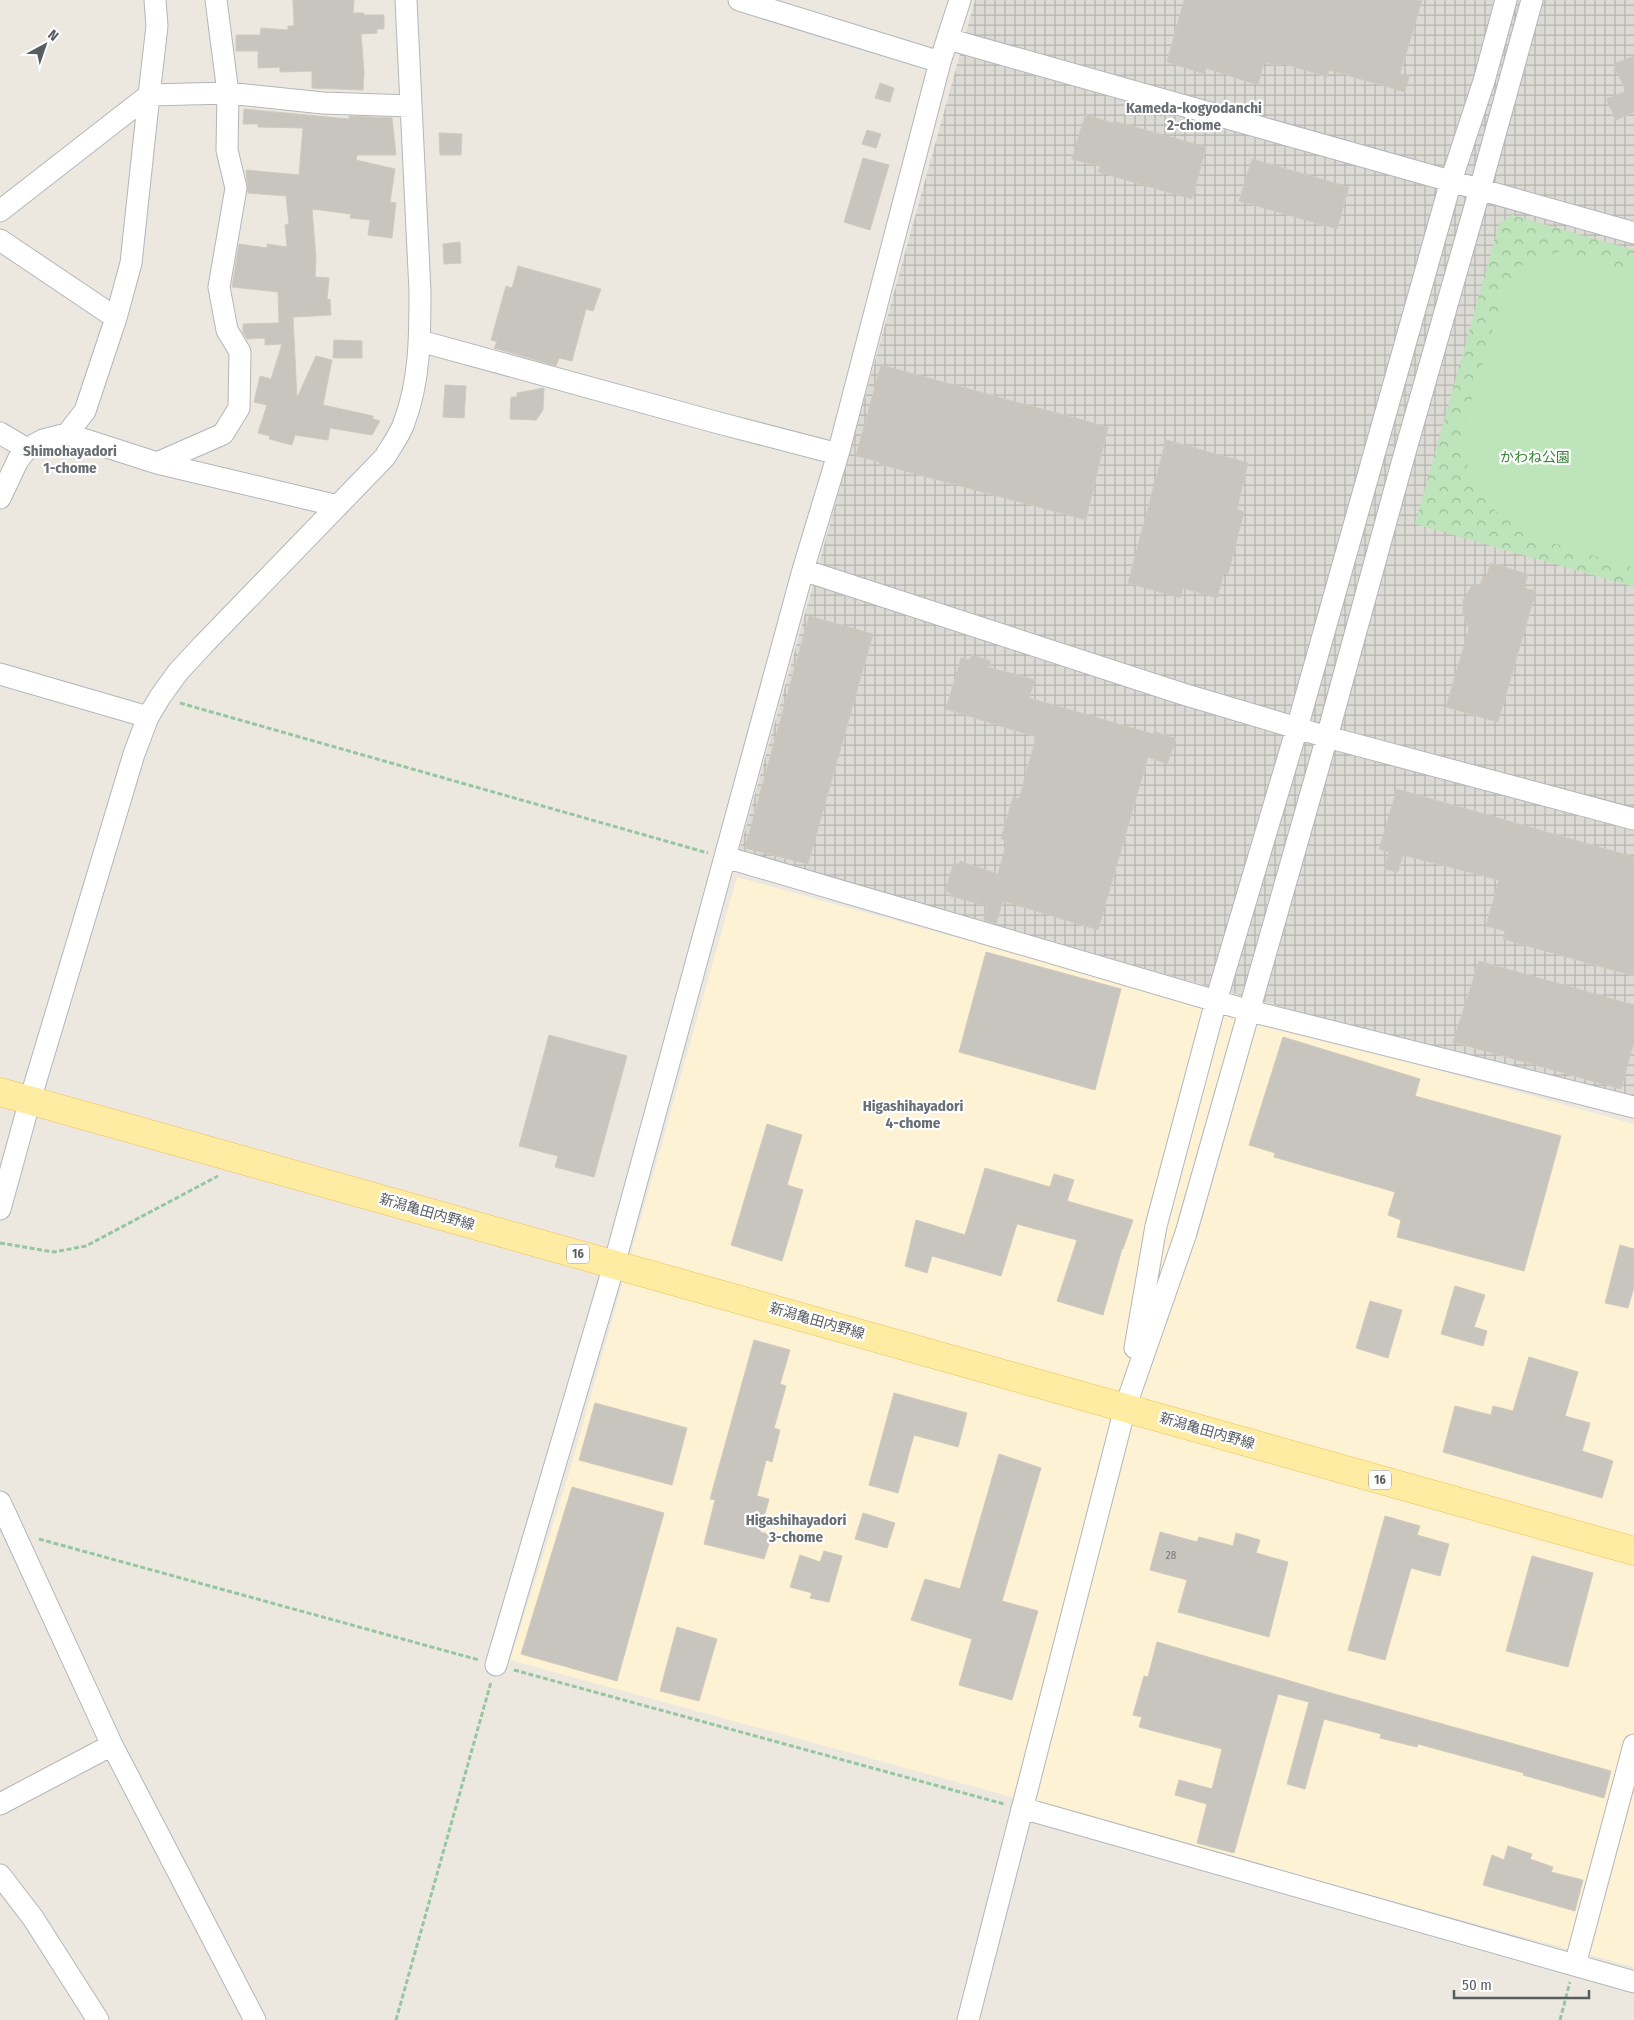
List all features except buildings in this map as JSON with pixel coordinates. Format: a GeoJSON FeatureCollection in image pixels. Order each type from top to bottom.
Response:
{"type":"FeatureCollection","features":[{"type":"Feature","properties":{"kind":"main road","name":"新潟亀田内野線"},"geometry":{"type":"LineString","coordinates":[[0,1092],[1634,1552]]}},
{"type":"Feature","properties":{"kind":"street"},"geometry":{"type":"LineString","coordinates":[[67,434],[85,411],[132,263],[157,26],[155,0]]}},
{"type":"Feature","properties":{"kind":"street"},"geometry":{"type":"LineString","coordinates":[[157,463],[223,434],[239,408],[240,352],[226,330],[219,287],[236,188],[227,150],[228,93],[216,0]]}},
{"type":"Feature","properties":{"kind":"street"},"geometry":{"type":"LineString","coordinates":[[0,1209],[30,1100],[134,754],[148,717],[178,672],[202,645],[385,457],[404,425],[414,396],[420,341],[420,292],[406,0]]}},
{"type":"Feature","properties":{"kind":"street"},"geometry":{"type":"LineString","coordinates":[[739,0],[940,62]]}},
{"type":"Feature","properties":{"kind":"street"},"geometry":{"type":"LineString","coordinates":[[496,1665],[614,1265],[803,570],[838,454],[940,62],[960,0]]}},
{"type":"Feature","properties":{"kind":"street"},"geometry":{"type":"LineString","coordinates":[[968,2020],[1125,1408],[1156,1226],[1216,1001],[1297,728],[1451,181],[1484,81],[1506,0]]}},
{"type":"Feature","properties":{"kind":"street"},"geometry":{"type":"LineString","coordinates":[[1125,1408],[1186,1233],[1327,737],[1404,453],[1532,0]]}},
{"type":"Feature","properties":{"kind":"street"},"geometry":{"type":"LineString","coordinates":[[948,39],[1634,233]]}},
{"type":"Feature","properties":{"kind":"street"},"geometry":{"type":"LineString","coordinates":[[0,211],[149,95],[228,93],[323,103],[411,106]]}},
{"type":"Feature","properties":{"kind":"street"},"geometry":{"type":"LineString","coordinates":[[0,240],[116,318]]}},
{"type":"Feature","properties":{"kind":"street"},"geometry":{"type":"LineString","coordinates":[[420,341],[838,454]]}},
{"type":"Feature","properties":{"kind":"street"},"geometry":{"type":"LineString","coordinates":[[0,432],[27,449]]}},
{"type":"Feature","properties":{"kind":"street"},"geometry":{"type":"LineString","coordinates":[[0,498],[18,460],[27,449],[43,440],[67,434],[157,463],[338,506]]}},
{"type":"Feature","properties":{"kind":"street"},"geometry":{"type":"LineString","coordinates":[[803,570],[1183,694],[1327,737],[1634,819]]}},
{"type":"Feature","properties":{"kind":"street"},"geometry":{"type":"LineString","coordinates":[[0,674],[148,717]]}},
{"type":"Feature","properties":{"kind":"street"},"geometry":{"type":"LineString","coordinates":[[725,858],[1250,1011],[1634,1107]]}},
{"type":"Feature","properties":{"kind":"street"},"geometry":{"type":"LineString","coordinates":[[0,1502],[112,1745],[255,2020]]}},
{"type":"Feature","properties":{"kind":"street"},"geometry":{"type":"LineString","coordinates":[[0,1804],[112,1745]]}},
{"type":"Feature","properties":{"kind":"street"},"geometry":{"type":"LineString","coordinates":[[1575,1965],[1634,1745]]}},
{"type":"Feature","properties":{"kind":"street"},"geometry":{"type":"LineString","coordinates":[[1022,1808],[1634,1982]]}},
{"type":"Feature","properties":{"kind":"street"},"geometry":{"type":"LineString","coordinates":[[0,1875],[33,1918],[98,2020]]}},
{"type":"Feature","properties":{"kind":"path"},"geometry":{"type":"LineString","coordinates":[[160,697],[725,858]]}},
{"type":"Feature","properties":{"kind":"path"},"geometry":{"type":"LineString","coordinates":[[0,1242],[54,1252],[86,1246],[228,1170],[232,1157]]}},
{"type":"Feature","properties":{"kind":"path"},"geometry":{"type":"LineString","coordinates":[[14,1532],[1022,1808]]}},
{"type":"Feature","properties":{"kind":"path"},"geometry":{"type":"LineString","coordinates":[[396,2020],[496,1665]]}},
{"type":"Feature","properties":{"kind":"path"},"geometry":{"type":"LineString","coordinates":[[1560,2020],[1575,1965]]}},
{"type":"Feature","properties":{"kind":"shaded area"},"geometry":{"type":"Polygon","coordinates":[[[975,0],[1634,0],[1634,1106],[739,852],[975,0]]]}},
{"type":"Feature","properties":{"kind":"shaded area"},"geometry":{"type":"Polygon","coordinates":[[[737,877],[1634,1124],[1634,1967],[510,1660],[569,1473],[737,877]]]}},
{"type":"Feature","properties":{"kind":"green space","name":"かわね公園"},"geometry":{"type":"Polygon","coordinates":[[[1512,215],[1634,250],[1634,587],[1415,524],[1499,224],[1512,215]]]}},
{"type":"Feature","properties":{"kind":"green space","name":"かわね公園"},"geometry":{"type":"Polygon","coordinates":[[[1561,251],[1634,273],[1634,568],[1533,537],[1495,511],[1468,468],[1462,431],[1506,285],[1524,263],[1561,251]]]}},
{"type":"Feature","properties":{"kind":"district","name":"Kameda-kogyodanchi 2-chome"},"geometry":{"type":"Point","coordinates":[1194,116]}},
{"type":"Feature","properties":{"kind":"district","name":"Shimohayadori 1-chome"},"geometry":{"type":"Point","coordinates":[70,460]}},
{"type":"Feature","properties":{"kind":"district","name":"Higashihayadori 4-chome"},"geometry":{"type":"Point","coordinates":[913,1114]}},
{"type":"Feature","properties":{"kind":"district","name":"Higashihayadori 3-chome"},"geometry":{"type":"Point","coordinates":[796,1528]}}]}
